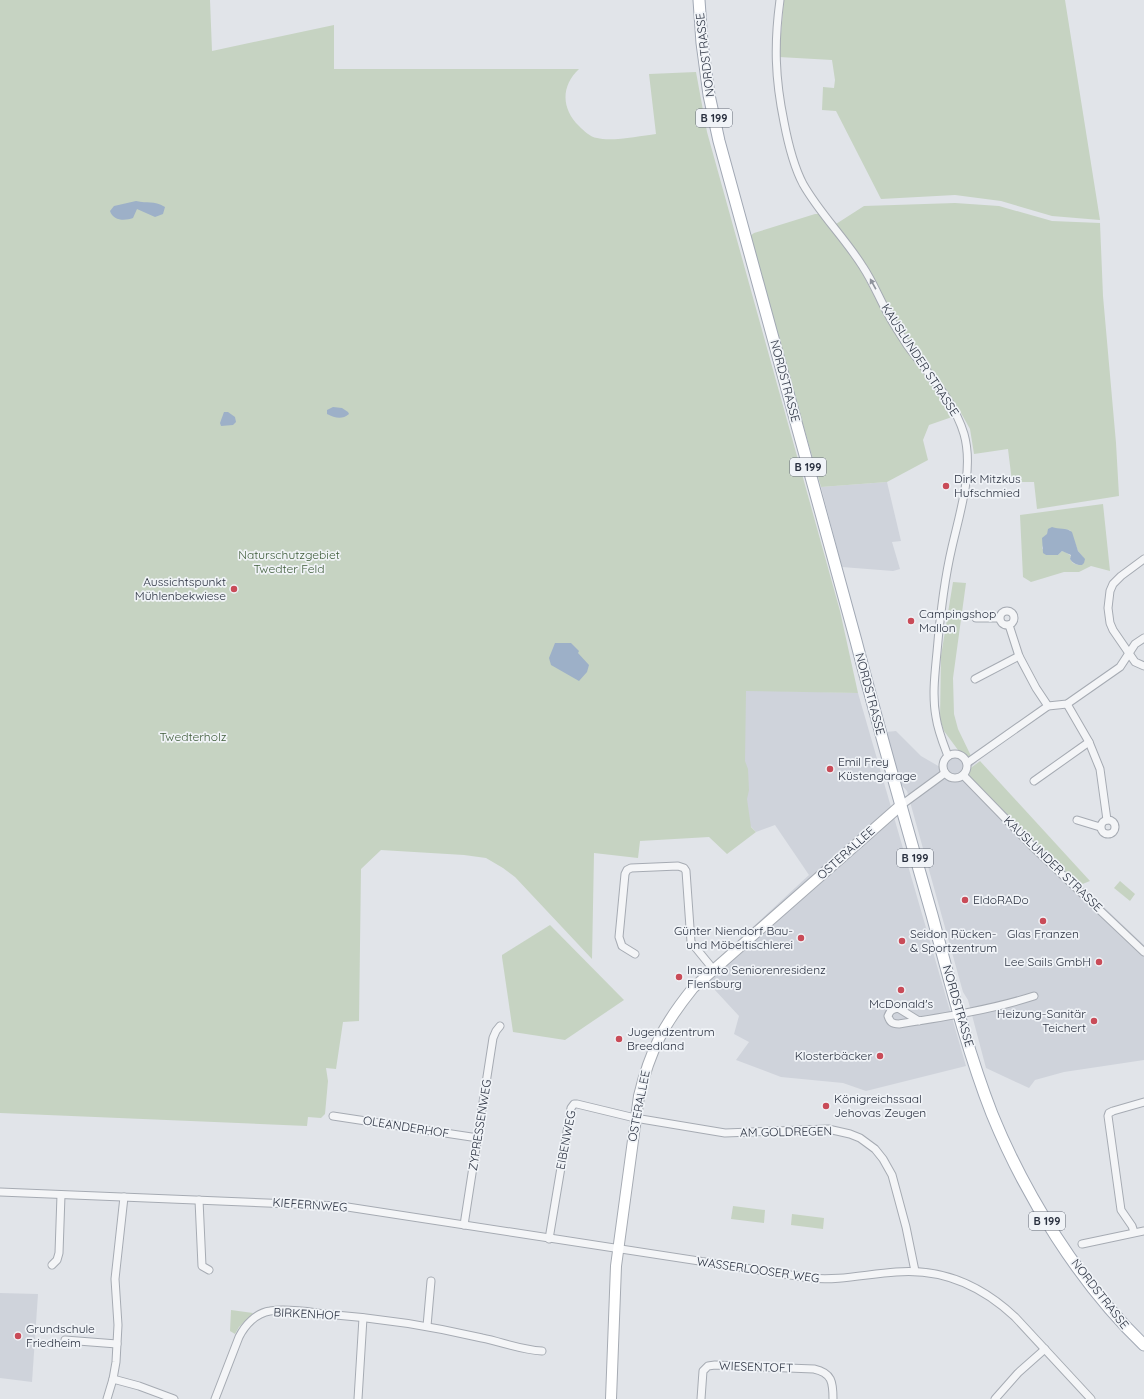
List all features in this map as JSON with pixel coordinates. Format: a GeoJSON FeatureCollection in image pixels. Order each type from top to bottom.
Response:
{"type":"FeatureCollection","features":[{"type":"Feature","properties":{"kind":"main road","name":"NORDSTRASSE"},"geometry":{"type":"LineString","coordinates":[[699,0],[702,43],[708,88],[719,141],[900,806],[979,1078],[992,1113],[1019,1172],[1041,1211],[1088,1280],[1110,1308],[1144,1345]]}},
{"type":"Feature","properties":{"kind":"street","name":"KAUSLUNDER STRASSE"},"geometry":{"type":"LineString","coordinates":[[780,0],[776,48],[776,75],[785,129],[796,170],[811,196],[863,266],[888,314],[908,346],[952,408],[964,436],[967,455],[965,484],[951,552],[940,625],[936,666],[934,705],[939,731],[948,756],[943,765],[945,773]]}},
{"type":"Feature","properties":{"kind":"street"},"geometry":{"type":"LineString","coordinates":[[1144,559],[1121,576],[1113,584],[1109,598],[1110,623],[1113,630],[1135,662],[1144,666]]}},
{"type":"Feature","properties":{"kind":"street"},"geometry":{"type":"LineString","coordinates":[[1000,618],[1004,611],[1011,613],[1014,620],[1009,625]]}},
{"type":"Feature","properties":{"kind":"street"},"geometry":{"type":"LineString","coordinates":[[976,618],[1000,618]]}},
{"type":"Feature","properties":{"kind":"street"},"geometry":{"type":"LineString","coordinates":[[1000,618],[1003,624],[1009,625]]}},
{"type":"Feature","properties":{"kind":"street"},"geometry":{"type":"LineString","coordinates":[[1009,625],[1019,656],[1036,688],[1048,706]]}},
{"type":"Feature","properties":{"kind":"street"},"geometry":{"type":"LineString","coordinates":[[966,763],[1048,706],[1067,704],[1120,667],[1135,644],[1144,638]]}},
{"type":"Feature","properties":{"kind":"street"},"geometry":{"type":"LineString","coordinates":[[976,679],[1019,656]]}},
{"type":"Feature","properties":{"kind":"street"},"geometry":{"type":"LineString","coordinates":[[1067,704],[1088,742],[1100,769],[1107,820]]}},
{"type":"Feature","properties":{"kind":"street"},"geometry":{"type":"LineString","coordinates":[[1034,781],[1088,742]]}},
{"type":"Feature","properties":{"kind":"street"},"geometry":{"type":"LineString","coordinates":[[945,773],[951,778],[955,778],[963,775],[967,769],[965,759],[960,755],[956,754],[948,756]]}},
{"type":"Feature","properties":{"kind":"street","name":"OSTERALLEE"},"geometry":{"type":"LineString","coordinates":[[611,1399],[617,1249],[635,1118],[643,1076],[658,1039],[667,1022],[680,1003],[693,988],[713,969],[900,806],[945,773]]}},
{"type":"Feature","properties":{"kind":"street","name":"KAUSLUNDER STRASSE"},"geometry":{"type":"LineString","coordinates":[[963,775],[1033,847],[1144,952]]}},
{"type":"Feature","properties":{"kind":"street"},"geometry":{"type":"LineString","coordinates":[[1077,820],[1100,828],[1104,834],[1108,835],[1112,834],[1115,828],[1114,823],[1107,820]]}},
{"type":"Feature","properties":{"kind":"street"},"geometry":{"type":"LineString","coordinates":[[1100,828],[1103,822],[1107,820]]}},
{"type":"Feature","properties":{"kind":"street"},"geometry":{"type":"LineString","coordinates":[[635,954],[622,946],[619,937],[625,874],[627,870],[631,868],[678,866],[684,868],[686,871],[691,942],[713,969]]}},
{"type":"Feature","properties":{"kind":"street"},"geometry":{"type":"LineString","coordinates":[[919,1021],[960,1014],[1034,996]]}},
{"type":"Feature","properties":{"kind":"street","name":"ZYPRESSENWEG"},"geometry":{"type":"LineString","coordinates":[[464,1225],[494,1038],[496,1031],[500,1026]]}},
{"type":"Feature","properties":{"kind":"street"},"geometry":{"type":"LineString","coordinates":[[1134,1232],[1132,1226],[1121,1210],[1108,1116],[1109,1113],[1113,1111],[1144,1102]]}},
{"type":"Feature","properties":{"kind":"street","name":"EIBENWEG"},"geometry":{"type":"LineString","coordinates":[[549,1239],[571,1108],[574,1104],[578,1104],[635,1118]]}},
{"type":"Feature","properties":{"kind":"street","name":"OLEANDERHOF"},"geometry":{"type":"LineString","coordinates":[[333,1116],[478,1138]]}},
{"type":"Feature","properties":{"kind":"street","name":"AM GOLDREGEN"},"geometry":{"type":"LineString","coordinates":[[635,1118],[725,1133],[828,1129],[860,1138],[875,1149],[883,1159],[892,1175],[906,1227],[915,1271]]}},
{"type":"Feature","properties":{"kind":"street","name":"KIEFERNWEG"},"geometry":{"type":"LineString","coordinates":[[0,1192],[341,1206],[617,1249]]}},
{"type":"Feature","properties":{"kind":"street"},"geometry":{"type":"LineString","coordinates":[[52,1265],[57,1260],[59,1253],[62,1195]]}},
{"type":"Feature","properties":{"kind":"street"},"geometry":{"type":"LineString","coordinates":[[107,1399],[113,1379],[117,1344],[115,1279],[124,1197]]}},
{"type":"Feature","properties":{"kind":"street"},"geometry":{"type":"LineString","coordinates":[[200,1200],[202,1266],[209,1270]]}},
{"type":"Feature","properties":{"kind":"street"},"geometry":{"type":"LineString","coordinates":[[1082,1244],[1144,1230]]}},
{"type":"Feature","properties":{"kind":"street","name":"WASSERLOOSER WEG"},"geometry":{"type":"LineString","coordinates":[[617,1249],[821,1279],[844,1279],[915,1271],[954,1278],[986,1293],[1011,1313],[1091,1399]]}},
{"type":"Feature","properties":{"kind":"street"},"geometry":{"type":"LineString","coordinates":[[427,1326],[431,1281]]}},
{"type":"Feature","properties":{"kind":"street","name":"BIRKENHOF"},"geometry":{"type":"LineString","coordinates":[[215,1399],[243,1330],[255,1318],[270,1311],[296,1311],[427,1326],[531,1350],[542,1351]]}},
{"type":"Feature","properties":{"kind":"street"},"geometry":{"type":"LineString","coordinates":[[358,1399],[363,1318]]}},
{"type":"Feature","properties":{"kind":"street"},"geometry":{"type":"LineString","coordinates":[[65,1340],[117,1344]]}},
{"type":"Feature","properties":{"kind":"street"},"geometry":{"type":"LineString","coordinates":[[995,1399],[1018,1373],[1045,1349]]}},
{"type":"Feature","properties":{"kind":"street","name":"WIESENTOFT"},"geometry":{"type":"LineString","coordinates":[[701,1399],[703,1371],[708,1366],[814,1369],[825,1373],[830,1377],[833,1399]]}},
{"type":"Feature","properties":{"kind":"street"},"geometry":{"type":"LineString","coordinates":[[113,1379],[140,1386],[174,1399]]}},
{"type":"Feature","properties":{"kind":"shaded area"},"geometry":{"type":"Polygon","coordinates":[[[887,482],[901,541],[892,542],[900,569],[893,571],[842,567],[821,487],[887,482]]]}},
{"type":"Feature","properties":{"kind":"shaded area"},"geometry":{"type":"Polygon","coordinates":[[[740,690],[858,693],[966,1066],[866,1091],[843,1083],[781,1077],[736,1060],[749,1042],[734,1034],[739,1016],[701,975],[809,875],[775,825],[756,832],[746,821],[740,690]]]}},
{"type":"Feature","properties":{"kind":"shaded area"},"geometry":{"type":"Polygon","coordinates":[[[896,731],[921,756],[940,767],[944,755],[958,750],[968,756],[971,756],[977,762],[968,770],[1035,842],[1144,945],[1144,1060],[1064,1072],[1035,1080],[1029,1088],[986,1068],[968,1000],[963,992],[907,791],[900,783],[886,732],[896,731]]]}},
{"type":"Feature","properties":{"kind":"shaded area","name":"Grundschule Friedheim"},"geometry":{"type":"Polygon","coordinates":[[[0,1293],[38,1294],[32,1382],[0,1378],[0,1293]]]}},
{"type":"Feature","properties":{"kind":"green space","name":"Naturschutzgebiet Twedter Feld"},"geometry":{"type":"Polygon","coordinates":[[[0,0],[210,0],[212,51],[334,25],[334,69],[579,69],[573,76],[566,90],[566,105],[573,119],[587,134],[603,139],[656,134],[649,74],[696,72],[707,132],[840,611],[858,693],[746,691],[745,761],[748,769],[749,790],[747,799],[751,827],[756,832],[727,854],[709,837],[640,841],[638,858],[594,853],[592,959],[515,877],[486,858],[464,855],[381,850],[361,869],[359,1021],[343,1022],[336,1069],[326,1068],[328,1081],[325,1114],[321,1118],[308,1117],[307,1126],[0,1113],[0,0]]]}},
{"type":"Feature","properties":{"kind":"green space"},"geometry":{"type":"Polygon","coordinates":[[[784,0],[1065,0],[1100,220],[1052,216],[1001,201],[955,195],[881,199],[836,111],[822,110],[823,87],[834,88],[835,80],[832,60],[779,57],[784,0]]]}},
{"type":"Feature","properties":{"kind":"green space"},"geometry":{"type":"Polygon","coordinates":[[[955,203],[999,206],[1052,221],[1100,223],[1103,296],[1116,443],[1119,496],[1037,509],[1034,482],[1012,482],[1008,449],[974,454],[970,429],[961,413],[911,343],[891,311],[865,263],[836,224],[864,206],[955,203]]]}},
{"type":"Feature","properties":{"kind":"green space"},"geometry":{"type":"Polygon","coordinates":[[[815,214],[821,214],[859,267],[880,307],[952,417],[929,425],[923,440],[928,460],[887,482],[821,487],[750,240],[750,236],[754,233],[815,214]]]}},
{"type":"Feature","properties":{"kind":"green space"},"geometry":{"type":"Polygon","coordinates":[[[1103,504],[1110,571],[1091,566],[1079,572],[1064,572],[1031,582],[1023,577],[1020,515],[1103,504]],[[1059,529],[1048,532],[1042,548],[1046,555],[1058,555],[1062,551],[1065,552],[1071,556],[1070,559],[1073,563],[1078,565],[1083,557],[1078,551],[1070,530],[1059,529]]]}},
{"type":"Feature","properties":{"kind":"green space"},"geometry":{"type":"Polygon","coordinates":[[[953,582],[966,583],[953,678],[954,714],[958,729],[971,756],[968,756],[958,750],[944,731],[940,719],[941,656],[953,582]]]}},
{"type":"Feature","properties":{"kind":"green space"},"geometry":{"type":"Polygon","coordinates":[[[980,761],[1090,881],[1080,885],[970,777],[968,770],[980,761]]]}},
{"type":"Feature","properties":{"kind":"green space"},"geometry":{"type":"Polygon","coordinates":[[[1120,881],[1135,894],[1130,901],[1114,888],[1120,881]]]}},
{"type":"Feature","properties":{"kind":"green space"},"geometry":{"type":"Polygon","coordinates":[[[550,925],[624,1000],[565,1040],[513,1032],[502,957],[502,955],[550,925]]]}},
{"type":"Feature","properties":{"kind":"green space"},"geometry":{"type":"Polygon","coordinates":[[[733,1206],[765,1210],[764,1223],[731,1219],[733,1206]]]}},
{"type":"Feature","properties":{"kind":"green space"},"geometry":{"type":"Polygon","coordinates":[[[792,1214],[824,1218],[823,1229],[791,1225],[792,1214]]]}},
{"type":"Feature","properties":{"kind":"green space"},"geometry":{"type":"Polygon","coordinates":[[[231,1310],[253,1313],[239,1327],[235,1334],[230,1331],[231,1310]]]}},
{"type":"Feature","properties":{"kind":"water"},"geometry":{"type":"Polygon","coordinates":[[[136,201],[161,205],[165,207],[163,214],[155,217],[137,209],[133,218],[123,220],[114,217],[110,211],[114,206],[136,201]]]}},
{"type":"Feature","properties":{"kind":"water"},"geometry":{"type":"Polygon","coordinates":[[[333,407],[342,408],[349,414],[338,418],[327,414],[327,410],[333,407]]]}},
{"type":"Feature","properties":{"kind":"water"},"geometry":{"type":"Polygon","coordinates":[[[224,412],[228,412],[235,417],[236,422],[233,425],[221,426],[220,423],[224,412]]]}},
{"type":"Feature","properties":{"kind":"water"},"geometry":{"type":"Polygon","coordinates":[[[1052,527],[1072,532],[1078,551],[1085,559],[1082,565],[1074,563],[1070,559],[1071,555],[1062,551],[1058,555],[1046,555],[1043,553],[1042,538],[1047,534],[1048,529],[1052,527]]]}},
{"type":"Feature","properties":{"kind":"water"},"geometry":{"type":"Polygon","coordinates":[[[555,643],[571,643],[589,665],[587,672],[579,681],[551,665],[549,658],[555,643]]]}},
{"type":"Feature","properties":{"kind":"place","name":"Dirk Mitzkus Hufschmied"},"geometry":{"type":"Point","coordinates":[946,486]}},
{"type":"Feature","properties":{"kind":"place","name":"Aussichtspunkt Mühlenbekwiese"},"geometry":{"type":"Point","coordinates":[234,589]}},
{"type":"Feature","properties":{"kind":"place","name":"Campingshop Mallon"},"geometry":{"type":"Point","coordinates":[911,621]}},
{"type":"Feature","properties":{"kind":"place","name":"Emil Frey Küstengarage"},"geometry":{"type":"Point","coordinates":[830,769]}},
{"type":"Feature","properties":{"kind":"place","name":"EldoRADo"},"geometry":{"type":"Point","coordinates":[965,900]}},
{"type":"Feature","properties":{"kind":"place","name":"Glas Franzen"},"geometry":{"type":"Point","coordinates":[1043,921]}},
{"type":"Feature","properties":{"kind":"place","name":"Günter Niendorf Bau- und Möbeltischlerei"},"geometry":{"type":"Point","coordinates":[801,938]}},
{"type":"Feature","properties":{"kind":"place","name":"Seidon Rücken- & Sportzentrum"},"geometry":{"type":"Point","coordinates":[902,941]}},
{"type":"Feature","properties":{"kind":"place","name":"Lee Sails GmbH"},"geometry":{"type":"Point","coordinates":[1099,962]}},
{"type":"Feature","properties":{"kind":"place","name":"Insanto Seniorenresidenz Flensburg"},"geometry":{"type":"Point","coordinates":[679,977]}},
{"type":"Feature","properties":{"kind":"place","name":"McDonald's"},"geometry":{"type":"Point","coordinates":[901,990]}},
{"type":"Feature","properties":{"kind":"place","name":"Heizung-Sanitär Teichert"},"geometry":{"type":"Point","coordinates":[1094,1021]}},
{"type":"Feature","properties":{"kind":"place","name":"Jugendzentrum Breedland"},"geometry":{"type":"Point","coordinates":[619,1039]}},
{"type":"Feature","properties":{"kind":"place","name":"Klosterbäcker"},"geometry":{"type":"Point","coordinates":[880,1056]}},
{"type":"Feature","properties":{"kind":"place","name":"Königreichssaal Jehovas Zeugen"},"geometry":{"type":"Point","coordinates":[826,1106]}},
{"type":"Feature","properties":{"kind":"place","name":"Grundschule Friedheim"},"geometry":{"type":"Point","coordinates":[18,1336]}},
{"type":"Feature","properties":{"kind":"park label","name":"Twedterholz"},"geometry":{"type":"Point","coordinates":[193,737]}}]}
